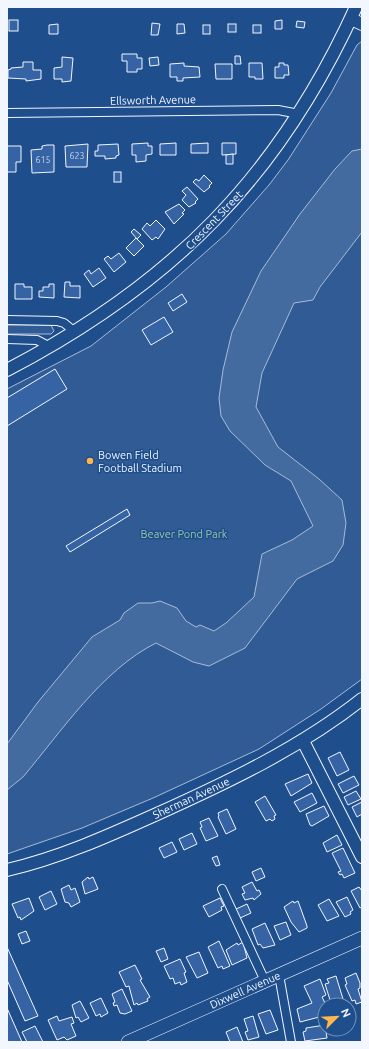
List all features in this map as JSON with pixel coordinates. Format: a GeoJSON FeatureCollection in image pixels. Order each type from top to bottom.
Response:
{"type":"FeatureCollection","features":[{"type":"Feature","properties":{"kind":"main road","name":"Crescent Street"},"geometry":{"type":"LineString","coordinates":[[7,370],[75,332],[123,300],[189,247],[267,161],[299,114],[341,42],[356,22],[356,7]]}},
{"type":"Feature","properties":{"kind":"main road","name":"Sherman Avenue"},"geometry":{"type":"LineString","coordinates":[[7,870],[67,852],[135,824],[222,784],[302,741],[362,699]]}},
{"type":"Feature","properties":{"kind":"main road"},"geometry":{"type":"LineString","coordinates":[[302,741],[362,856]]}},
{"type":"Feature","properties":{"kind":"main road","name":"Dixwell Avenue"},"geometry":{"type":"LineString","coordinates":[[128,1042],[362,938]]}},
{"type":"Feature","properties":{"kind":"street","name":"Ellsworth Avenue"},"geometry":{"type":"LineString","coordinates":[[7,113],[278,110],[299,114]]}},
{"type":"Feature","properties":{"kind":"street"},"geometry":{"type":"LineString","coordinates":[[7,320],[57,320],[64,323],[75,332]]}},
{"type":"Feature","properties":{"kind":"street"},"geometry":{"type":"LineString","coordinates":[[7,339],[37,340],[50,347]]}},
{"type":"Feature","properties":{"kind":"street"},"geometry":{"type":"LineString","coordinates":[[222,889],[265,981]]}},
{"type":"Feature","properties":{"kind":"street"},"geometry":{"type":"LineString","coordinates":[[279,974],[291,1042]]}},
{"type":"Feature","properties":{"kind":"shaded area","name":"Beaver Pond Park"},"geometry":{"type":"Polygon","coordinates":[[[362,41],[362,679],[321,709],[259,749],[153,798],[82,828],[7,854],[7,389],[91,346],[166,287],[226,234],[269,185],[288,160],[331,93],[357,45],[362,41]]]}},
{"type":"Feature","properties":{"kind":"shaded area"},"geometry":{"type":"Polygon","coordinates":[[[362,149],[362,232],[320,287],[313,300],[294,303],[262,373],[256,407],[278,447],[319,479],[342,500],[346,523],[343,545],[333,561],[297,579],[245,648],[209,666],[193,662],[156,643],[136,655],[100,685],[23,777],[7,790],[7,744],[38,702],[92,637],[120,620],[124,613],[138,603],[152,603],[160,601],[177,608],[186,621],[196,627],[200,625],[214,631],[226,623],[254,597],[262,554],[292,540],[313,526],[291,481],[265,465],[230,431],[221,416],[219,398],[223,370],[232,332],[261,271],[300,214],[335,169],[352,151],[362,149]]]}},
{"type":"Feature","properties":{"kind":"shaded area"},"geometry":{"type":"Polygon","coordinates":[[[7,325],[51,325],[54,331],[51,334],[7,334],[7,325]]]}},
{"type":"Feature","properties":{"kind":"building"},"geometry":{"type":"Polygon","coordinates":[[[9,20],[18,20],[18,31],[9,31],[9,20]]]}},
{"type":"Feature","properties":{"kind":"building"},"geometry":{"type":"Polygon","coordinates":[[[282,20],[282,29],[275,29],[275,21],[282,20]]]}},
{"type":"Feature","properties":{"kind":"building"},"geometry":{"type":"Polygon","coordinates":[[[297,21],[305,22],[304,28],[296,27],[297,21]]]}},
{"type":"Feature","properties":{"kind":"building"},"geometry":{"type":"Polygon","coordinates":[[[152,23],[160,24],[158,35],[151,35],[152,23]]]}},
{"type":"Feature","properties":{"kind":"building"},"geometry":{"type":"Polygon","coordinates":[[[58,24],[58,34],[49,34],[49,25],[58,24]]]}},
{"type":"Feature","properties":{"kind":"building"},"geometry":{"type":"Polygon","coordinates":[[[177,24],[184,24],[185,33],[177,34],[177,24]]]}},
{"type":"Feature","properties":{"kind":"building"},"geometry":{"type":"Polygon","coordinates":[[[228,24],[236,24],[236,32],[228,32],[228,24]]]}},
{"type":"Feature","properties":{"kind":"building"},"geometry":{"type":"Polygon","coordinates":[[[203,25],[210,25],[210,34],[203,34],[203,25]]]}},
{"type":"Feature","properties":{"kind":"building"},"geometry":{"type":"Polygon","coordinates":[[[253,25],[261,25],[261,33],[253,33],[253,25]]]}},
{"type":"Feature","properties":{"kind":"building"},"geometry":{"type":"Polygon","coordinates":[[[122,54],[137,54],[137,58],[142,58],[142,69],[137,69],[137,72],[127,72],[127,61],[122,61],[122,54]]]}},
{"type":"Feature","properties":{"kind":"building"},"geometry":{"type":"Polygon","coordinates":[[[235,56],[240,56],[241,64],[235,64],[235,56]]]}},
{"type":"Feature","properties":{"kind":"building"},"geometry":{"type":"Polygon","coordinates":[[[62,57],[73,58],[71,81],[62,82],[62,79],[54,79],[54,68],[62,67],[62,57]]]}},
{"type":"Feature","properties":{"kind":"building"},"geometry":{"type":"Polygon","coordinates":[[[158,57],[159,65],[150,66],[149,58],[158,57]]]}},
{"type":"Feature","properties":{"kind":"building"},"geometry":{"type":"Polygon","coordinates":[[[23,62],[33,62],[33,70],[41,70],[41,79],[26,81],[26,79],[8,78],[8,70],[11,68],[23,67],[23,62]]]}},
{"type":"Feature","properties":{"kind":"building"},"geometry":{"type":"Polygon","coordinates":[[[184,63],[184,66],[199,67],[200,77],[183,78],[183,81],[177,81],[177,77],[170,77],[170,64],[184,63]]]}},
{"type":"Feature","properties":{"kind":"building"},"geometry":{"type":"Polygon","coordinates":[[[249,63],[262,63],[263,79],[249,77],[249,63]]]}},
{"type":"Feature","properties":{"kind":"building"},"geometry":{"type":"Polygon","coordinates":[[[279,63],[288,65],[289,75],[284,75],[284,78],[275,78],[275,67],[279,67],[279,63]]]}},
{"type":"Feature","properties":{"kind":"building"},"geometry":{"type":"Polygon","coordinates":[[[215,64],[232,64],[232,79],[216,79],[215,64]]]}},
{"type":"Feature","properties":{"kind":"building"},"geometry":{"type":"Polygon","coordinates":[[[148,143],[148,146],[152,146],[152,154],[146,155],[146,161],[136,162],[136,155],[132,155],[132,144],[148,143]]]}},
{"type":"Feature","properties":{"kind":"building"},"geometry":{"type":"Polygon","coordinates":[[[176,143],[176,155],[160,155],[160,144],[176,143]]]}},
{"type":"Feature","properties":{"kind":"building"},"geometry":{"type":"Polygon","coordinates":[[[208,143],[208,153],[191,153],[191,144],[208,143]]]}},
{"type":"Feature","properties":{"kind":"building"},"geometry":{"type":"Polygon","coordinates":[[[222,143],[236,143],[236,154],[222,155],[222,143]]]}},
{"type":"Feature","properties":{"kind":"building"},"geometry":{"type":"Polygon","coordinates":[[[88,144],[87,167],[66,167],[65,146],[88,144]]]}},
{"type":"Feature","properties":{"kind":"building"},"geometry":{"type":"Polygon","coordinates":[[[118,144],[119,155],[116,156],[116,158],[105,159],[105,156],[95,156],[95,151],[98,151],[98,145],[118,144]]]}},
{"type":"Feature","properties":{"kind":"building"},"geometry":{"type":"Polygon","coordinates":[[[54,145],[54,172],[32,173],[31,150],[42,149],[42,146],[54,145]]]}},
{"type":"Feature","properties":{"kind":"building"},"geometry":{"type":"Polygon","coordinates":[[[7,146],[21,146],[21,162],[16,162],[16,172],[7,172],[7,146]]]}},
{"type":"Feature","properties":{"kind":"building"},"geometry":{"type":"Polygon","coordinates":[[[233,154],[233,164],[226,164],[226,155],[233,154]]]}},
{"type":"Feature","properties":{"kind":"building"},"geometry":{"type":"Polygon","coordinates":[[[114,172],[121,172],[121,182],[114,182],[114,172]]]}},
{"type":"Feature","properties":{"kind":"building"},"geometry":{"type":"Polygon","coordinates":[[[204,175],[212,183],[204,192],[193,182],[196,179],[199,181],[204,175]]]}},
{"type":"Feature","properties":{"kind":"building"},"geometry":{"type":"Polygon","coordinates":[[[187,187],[198,199],[195,202],[196,203],[189,207],[182,200],[186,195],[182,191],[187,187]]]}},
{"type":"Feature","properties":{"kind":"building"},"geometry":{"type":"Polygon","coordinates":[[[179,204],[185,210],[182,213],[184,214],[174,224],[165,212],[179,204]]]}},
{"type":"Feature","properties":{"kind":"building"},"geometry":{"type":"Polygon","coordinates":[[[156,220],[165,229],[158,239],[156,237],[152,240],[142,229],[147,223],[150,226],[156,220]]]}},
{"type":"Feature","properties":{"kind":"building"},"geometry":{"type":"Polygon","coordinates":[[[134,229],[141,235],[137,239],[131,232],[134,229]]]}},
{"type":"Feature","properties":{"kind":"building"},"geometry":{"type":"Polygon","coordinates":[[[136,238],[144,246],[134,256],[126,248],[136,238]]]}},
{"type":"Feature","properties":{"kind":"building"},"geometry":{"type":"Polygon","coordinates":[[[119,253],[126,262],[114,272],[104,259],[108,256],[111,259],[119,253]]]}},
{"type":"Feature","properties":{"kind":"building"},"geometry":{"type":"Polygon","coordinates":[[[99,268],[106,278],[93,287],[84,274],[89,270],[91,274],[99,268]]]}},
{"type":"Feature","properties":{"kind":"building"},"geometry":{"type":"Polygon","coordinates":[[[65,282],[70,282],[70,286],[80,286],[80,298],[64,297],[65,282]]]}},
{"type":"Feature","properties":{"kind":"building"},"geometry":{"type":"Polygon","coordinates":[[[15,284],[24,284],[24,287],[32,287],[32,299],[15,299],[15,284]]]}},
{"type":"Feature","properties":{"kind":"building"},"geometry":{"type":"Polygon","coordinates":[[[49,284],[54,284],[54,298],[39,297],[39,291],[43,291],[43,287],[49,287],[49,284]]]}},
{"type":"Feature","properties":{"kind":"building"},"geometry":{"type":"Polygon","coordinates":[[[182,294],[187,302],[173,311],[168,303],[182,294]]]}},
{"type":"Feature","properties":{"kind":"building"},"geometry":{"type":"Polygon","coordinates":[[[164,317],[173,332],[151,345],[142,330],[164,317]]]}},
{"type":"Feature","properties":{"kind":"building"},"geometry":{"type":"Polygon","coordinates":[[[55,369],[67,389],[7,426],[7,398],[55,369]]]}},
{"type":"Feature","properties":{"kind":"building"},"geometry":{"type":"Polygon","coordinates":[[[127,509],[130,515],[70,552],[66,546],[127,509]]]}},
{"type":"Feature","properties":{"kind":"building"},"geometry":{"type":"Polygon","coordinates":[[[340,752],[349,770],[337,776],[328,758],[340,752]]]}},
{"type":"Feature","properties":{"kind":"building"},"geometry":{"type":"Polygon","coordinates":[[[308,774],[312,783],[291,796],[285,784],[308,774]]]}},
{"type":"Feature","properties":{"kind":"building"},"geometry":{"type":"Polygon","coordinates":[[[354,776],[359,785],[343,793],[338,784],[354,776]]]}},
{"type":"Feature","properties":{"kind":"building"},"geometry":{"type":"Polygon","coordinates":[[[356,791],[361,799],[348,805],[344,797],[356,791]]]}},
{"type":"Feature","properties":{"kind":"building"},"geometry":{"type":"Polygon","coordinates":[[[312,793],[317,803],[300,812],[294,802],[312,793]]]}},
{"type":"Feature","properties":{"kind":"building"},"geometry":{"type":"Polygon","coordinates":[[[265,796],[276,815],[274,816],[275,819],[272,821],[270,819],[266,821],[255,802],[265,796]]]}},
{"type":"Feature","properties":{"kind":"building"},"geometry":{"type":"Polygon","coordinates":[[[362,802],[362,814],[357,817],[352,807],[362,802]]]}},
{"type":"Feature","properties":{"kind":"building"},"geometry":{"type":"Polygon","coordinates":[[[324,806],[329,816],[312,826],[310,825],[306,814],[324,806]]]}},
{"type":"Feature","properties":{"kind":"building"},"geometry":{"type":"Polygon","coordinates":[[[227,809],[236,829],[226,834],[218,817],[218,813],[227,809]]]}},
{"type":"Feature","properties":{"kind":"building"},"geometry":{"type":"Polygon","coordinates":[[[209,818],[218,836],[206,841],[200,828],[202,827],[200,822],[209,818]]]}},
{"type":"Feature","properties":{"kind":"building"},"geometry":{"type":"Polygon","coordinates":[[[192,833],[197,844],[184,850],[179,839],[192,833]]]}},
{"type":"Feature","properties":{"kind":"building"},"geometry":{"type":"Polygon","coordinates":[[[337,835],[342,845],[327,852],[323,843],[337,835]]]}},
{"type":"Feature","properties":{"kind":"building"},"geometry":{"type":"Polygon","coordinates":[[[172,842],[177,852],[164,858],[159,848],[172,842]]]}},
{"type":"Feature","properties":{"kind":"building"},"geometry":{"type":"Polygon","coordinates":[[[343,848],[355,873],[344,878],[342,874],[340,875],[338,872],[341,871],[332,853],[343,848]]]}},
{"type":"Feature","properties":{"kind":"building"},"geometry":{"type":"Polygon","coordinates":[[[217,856],[220,865],[216,866],[212,858],[217,856]]]}},
{"type":"Feature","properties":{"kind":"building"},"geometry":{"type":"Polygon","coordinates":[[[261,868],[265,877],[256,881],[252,872],[261,868]]]}},
{"type":"Feature","properties":{"kind":"building"},"geometry":{"type":"Polygon","coordinates":[[[88,877],[89,879],[93,877],[98,889],[85,894],[82,882],[88,877]]]}},
{"type":"Feature","properties":{"kind":"building"},"geometry":{"type":"Polygon","coordinates":[[[252,882],[257,891],[259,890],[261,894],[254,900],[253,898],[245,900],[242,894],[245,893],[242,887],[252,882]]]}},
{"type":"Feature","properties":{"kind":"building"},"geometry":{"type":"Polygon","coordinates":[[[69,885],[71,890],[75,888],[80,902],[71,907],[69,903],[65,902],[61,889],[69,885]]]}},
{"type":"Feature","properties":{"kind":"building"},"geometry":{"type":"Polygon","coordinates":[[[359,887],[362,891],[362,907],[360,908],[351,891],[359,887]]]}},
{"type":"Feature","properties":{"kind":"building"},"geometry":{"type":"Polygon","coordinates":[[[51,891],[57,904],[45,910],[39,897],[51,891]]]}},
{"type":"Feature","properties":{"kind":"building"},"geometry":{"type":"Polygon","coordinates":[[[347,897],[353,910],[350,912],[351,914],[345,917],[336,902],[347,897]]]}},
{"type":"Feature","properties":{"kind":"building"},"geometry":{"type":"Polygon","coordinates":[[[29,898],[34,911],[21,920],[20,917],[18,918],[12,904],[29,898]]]}},
{"type":"Feature","properties":{"kind":"building"},"geometry":{"type":"Polygon","coordinates":[[[220,898],[224,906],[221,907],[222,910],[209,917],[203,906],[220,898]]]}},
{"type":"Feature","properties":{"kind":"building"},"geometry":{"type":"Polygon","coordinates":[[[329,899],[339,916],[327,921],[318,905],[329,899]]]}},
{"type":"Feature","properties":{"kind":"building"},"geometry":{"type":"Polygon","coordinates":[[[293,901],[294,903],[298,901],[307,926],[307,928],[299,932],[291,922],[284,907],[293,901]]]}},
{"type":"Feature","properties":{"kind":"building"},"geometry":{"type":"Polygon","coordinates":[[[247,904],[251,913],[238,919],[234,910],[247,904]]]}},
{"type":"Feature","properties":{"kind":"building"},"geometry":{"type":"Polygon","coordinates":[[[286,922],[291,935],[280,940],[274,926],[286,922]]]}},
{"type":"Feature","properties":{"kind":"building"},"geometry":{"type":"Polygon","coordinates":[[[265,923],[275,945],[263,948],[260,944],[258,945],[252,929],[265,923]]]}},
{"type":"Feature","properties":{"kind":"building"},"geometry":{"type":"Polygon","coordinates":[[[26,931],[30,941],[22,944],[18,934],[26,931]]]}},
{"type":"Feature","properties":{"kind":"building"},"geometry":{"type":"Polygon","coordinates":[[[219,941],[230,966],[223,969],[222,966],[218,968],[208,947],[219,941]]]}},
{"type":"Feature","properties":{"kind":"building"},"geometry":{"type":"Polygon","coordinates":[[[243,942],[247,958],[232,965],[226,950],[237,943],[238,945],[243,942]]]}},
{"type":"Feature","properties":{"kind":"building"},"geometry":{"type":"Polygon","coordinates":[[[7,947],[38,1016],[25,1021],[7,980],[7,947]]]}},
{"type":"Feature","properties":{"kind":"building"},"geometry":{"type":"Polygon","coordinates":[[[164,948],[168,959],[161,962],[156,951],[164,948]]]}},
{"type":"Feature","properties":{"kind":"building"},"geometry":{"type":"Polygon","coordinates":[[[199,952],[208,973],[197,978],[186,957],[199,952]]]}},
{"type":"Feature","properties":{"kind":"building"},"geometry":{"type":"Polygon","coordinates":[[[180,959],[186,972],[184,973],[187,982],[181,985],[180,982],[175,984],[173,978],[170,979],[164,966],[180,959]]]}},
{"type":"Feature","properties":{"kind":"building"},"geometry":{"type":"Polygon","coordinates":[[[135,965],[142,979],[140,980],[150,997],[147,999],[148,1001],[138,1005],[137,1003],[134,1005],[129,986],[126,987],[119,972],[135,965]]]}},
{"type":"Feature","properties":{"kind":"building"},"geometry":{"type":"Polygon","coordinates":[[[356,973],[360,983],[360,988],[358,989],[362,1002],[357,1004],[357,997],[350,997],[345,985],[347,984],[345,978],[356,973]]]}},
{"type":"Feature","properties":{"kind":"building"},"geometry":{"type":"Polygon","coordinates":[[[336,976],[342,997],[329,997],[325,984],[329,983],[327,979],[336,976]]]}},
{"type":"Feature","properties":{"kind":"building"},"geometry":{"type":"Polygon","coordinates":[[[320,979],[326,995],[317,997],[317,1018],[300,1022],[297,1009],[312,1003],[304,986],[320,979]]]}},
{"type":"Feature","properties":{"kind":"building"},"geometry":{"type":"Polygon","coordinates":[[[122,989],[132,1011],[125,1014],[120,1013],[117,1005],[114,1006],[113,1003],[115,1002],[112,994],[122,989]]]}},
{"type":"Feature","properties":{"kind":"building"},"geometry":{"type":"Polygon","coordinates":[[[101,998],[108,1013],[101,1017],[100,1014],[96,1016],[90,1003],[101,998]]]}},
{"type":"Feature","properties":{"kind":"building"},"geometry":{"type":"Polygon","coordinates":[[[80,1001],[89,1018],[81,1022],[78,1017],[76,1018],[72,1005],[80,1001]]]}},
{"type":"Feature","properties":{"kind":"building"},"geometry":{"type":"Polygon","coordinates":[[[7,1008],[22,1042],[7,1042],[7,1008]]]}},
{"type":"Feature","properties":{"kind":"building"},"geometry":{"type":"Polygon","coordinates":[[[270,1010],[278,1030],[266,1034],[258,1014],[270,1010]]]}},
{"type":"Feature","properties":{"kind":"building"},"geometry":{"type":"Polygon","coordinates":[[[57,1016],[59,1021],[72,1017],[74,1023],[71,1024],[76,1036],[67,1040],[64,1037],[57,1040],[48,1020],[57,1016]]]}},
{"type":"Feature","properties":{"kind":"building"},"geometry":{"type":"Polygon","coordinates":[[[253,1016],[259,1037],[248,1040],[245,1032],[248,1031],[244,1019],[253,1016]]]}},
{"type":"Feature","properties":{"kind":"building"},"geometry":{"type":"Polygon","coordinates":[[[35,1026],[43,1042],[27,1042],[22,1032],[35,1026]]]}},
{"type":"Feature","properties":{"kind":"building"},"geometry":{"type":"Polygon","coordinates":[[[317,1026],[317,1037],[327,1038],[305,1041],[303,1032],[306,1031],[306,1028],[317,1026]]]}},
{"type":"Feature","properties":{"kind":"building"},"geometry":{"type":"Polygon","coordinates":[[[237,1027],[243,1042],[230,1042],[226,1032],[237,1027]]]}},
{"type":"Feature","properties":{"kind":"place","name":"Bowen Field Football Stadium"},"geometry":{"type":"Point","coordinates":[90,461]}}]}
